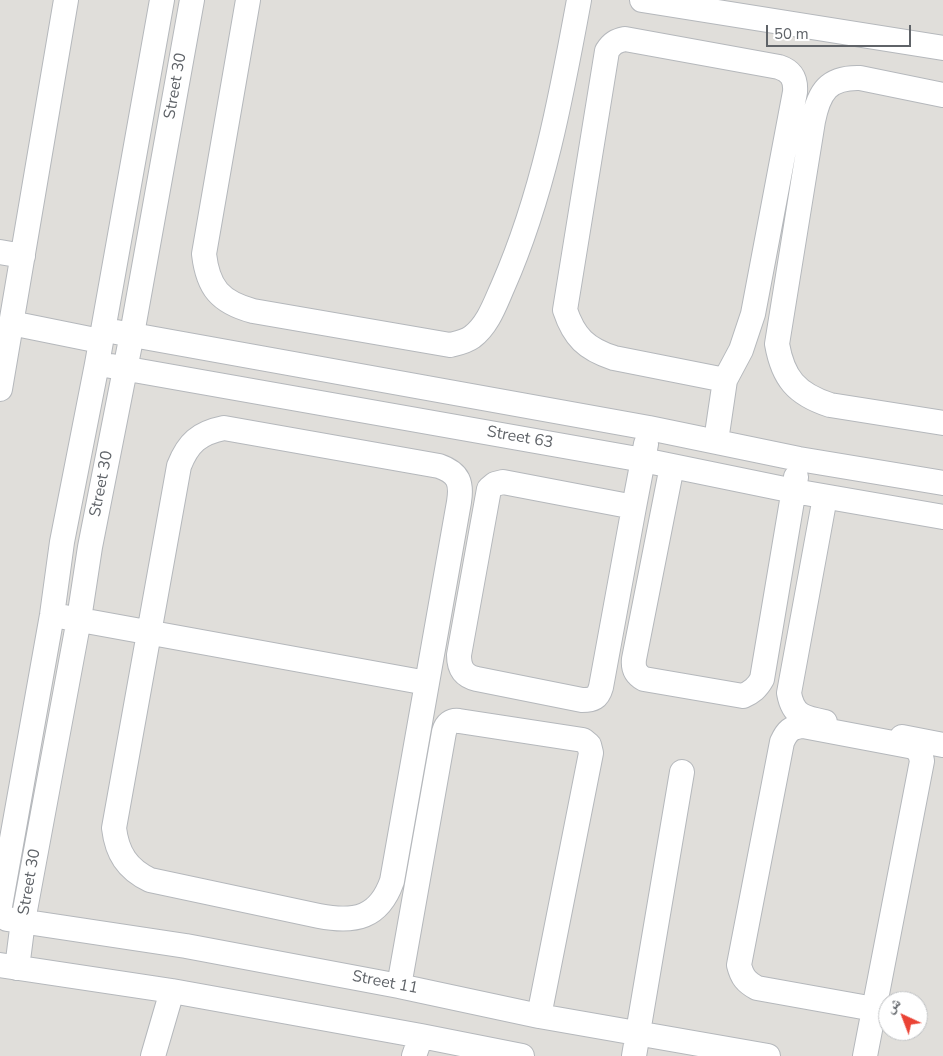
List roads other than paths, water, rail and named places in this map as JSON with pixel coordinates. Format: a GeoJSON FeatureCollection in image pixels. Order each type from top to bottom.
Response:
{"type":"FeatureCollection","features":[{"type":"Feature","properties":{"kind":"street"},"geometry":{"type":"LineString","coordinates":[[0,389],[11,323],[11,254],[66,0]]}},
{"type":"Feature","properties":{"kind":"street","name":"Street 30"},"geometry":{"type":"LineString","coordinates":[[0,906],[52,615],[62,542],[100,345],[162,0]]}},
{"type":"Feature","properties":{"kind":"street","name":"Street 30"},"geometry":{"type":"LineString","coordinates":[[9,967],[12,920],[79,619],[90,547],[132,334],[192,0]]}},
{"type":"Feature","properties":{"kind":"street"},"geometry":{"type":"LineString","coordinates":[[248,0],[204,254],[206,271],[212,286],[223,298],[237,307],[253,312],[450,344],[462,342],[472,337],[488,319],[519,249],[539,187],[561,97],[579,0]]}},
{"type":"Feature","properties":{"kind":"street"},"geometry":{"type":"LineString","coordinates":[[642,0],[943,48]]}},
{"type":"Feature","properties":{"kind":"street"},"geometry":{"type":"LineString","coordinates":[[716,441],[725,380],[741,350],[753,314],[795,92],[794,79],[786,69],[780,67],[633,40],[618,40],[611,44],[607,51],[565,310],[577,336],[587,346],[600,353],[614,358],[725,380]]}},
{"type":"Feature","properties":{"kind":"street"},"geometry":{"type":"LineString","coordinates":[[943,94],[860,78],[846,78],[833,82],[822,92],[816,105],[813,121],[777,344],[780,361],[787,377],[799,390],[813,400],[830,405],[943,423]]}},
{"type":"Feature","properties":{"kind":"street"},"geometry":{"type":"LineString","coordinates":[[11,323],[100,345]]}},
{"type":"Feature","properties":{"kind":"street","name":"Street 63"},"geometry":{"type":"LineString","coordinates":[[943,483],[799,459],[649,428],[132,334],[100,345],[125,367],[643,460],[825,497],[943,516]]}},
{"type":"Feature","properties":{"kind":"street"},"geometry":{"type":"LineString","coordinates":[[224,428],[430,464],[451,470],[458,480],[461,492],[427,683],[392,881],[381,903],[371,912],[347,920],[319,916],[150,880],[128,866],[120,854],[115,842],[114,828],[179,466],[184,454],[200,436],[224,428]]}},
{"type":"Feature","properties":{"kind":"street"},"geometry":{"type":"LineString","coordinates":[[634,507],[513,483],[503,482],[495,484],[489,489],[459,656],[462,672],[469,678],[582,700],[595,698],[599,694],[649,428]]}},
{"type":"Feature","properties":{"kind":"street"},"geometry":{"type":"LineString","coordinates":[[672,466],[634,659],[634,668],[636,673],[644,679],[743,696],[758,687],[762,680],[799,459]]}},
{"type":"Feature","properties":{"kind":"street"},"geometry":{"type":"LineString","coordinates":[[825,497],[789,693],[791,703],[795,711],[803,717],[812,720],[943,745]]}},
{"type":"Feature","properties":{"kind":"street"},"geometry":{"type":"LineString","coordinates":[[52,615],[427,683]]}},
{"type":"Feature","properties":{"kind":"street"},"geometry":{"type":"LineString","coordinates":[[399,986],[444,732],[447,724],[459,721],[583,740],[589,745],[591,753],[539,1016]]}},
{"type":"Feature","properties":{"kind":"street"},"geometry":{"type":"LineString","coordinates":[[865,1056],[922,761],[920,753],[914,748],[905,745],[804,726],[794,727],[786,733],[782,742],[739,965],[742,975],[748,983],[757,988],[874,1009]]}},
{"type":"Feature","properties":{"kind":"street"},"geometry":{"type":"LineString","coordinates":[[634,1056],[682,772]]}},
{"type":"Feature","properties":{"kind":"street","name":"Street 11"},"geometry":{"type":"LineString","coordinates":[[12,920],[186,946],[399,986],[539,1016],[768,1056]]}},
{"type":"Feature","properties":{"kind":"street"},"geometry":{"type":"LineString","coordinates":[[9,967],[172,991],[418,1046],[522,1056]]}},
{"type":"Feature","properties":{"kind":"street"},"geometry":{"type":"LineString","coordinates":[[153,1056],[172,991]]}}]}
